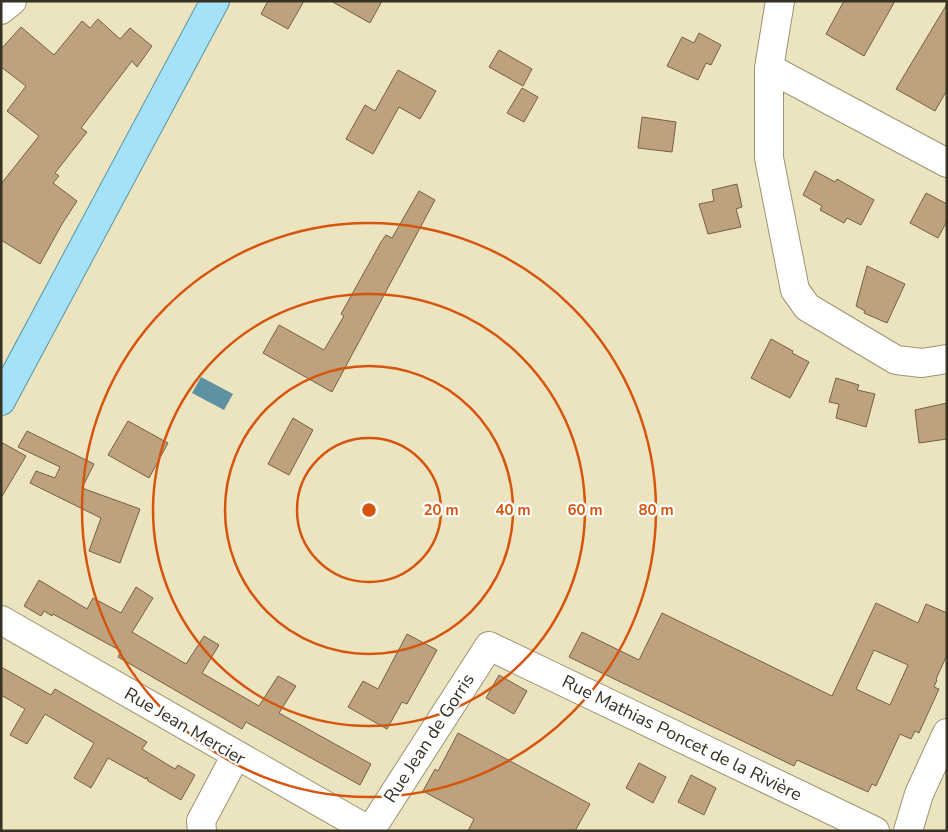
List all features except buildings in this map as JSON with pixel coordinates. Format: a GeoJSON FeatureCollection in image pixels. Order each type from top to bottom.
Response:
{"type":"FeatureCollection","features":[{"type":"Feature","properties":{"kind":"main road"},"geometry":{"type":"LineString","coordinates":[[1,401],[215,1]]}},
{"type":"Feature","properties":{"kind":"main road"},"geometry":{"type":"LineString","coordinates":[[103,213],[151,147],[235,1]]}},
{"type":"Feature","properties":{"kind":"street"},"geometry":{"type":"LineString","coordinates":[[1,10],[12,1]]}},
{"type":"Feature","properties":{"kind":"street"},"geometry":{"type":"LineString","coordinates":[[780,1],[770,68],[768,158],[795,290],[807,308],[896,360],[922,363],[947,359]]}},
{"type":"Feature","properties":{"kind":"street"},"geometry":{"type":"LineString","coordinates":[[770,68],[947,163]]}},
{"type":"Feature","properties":{"kind":"street","name":"Rue Jean Mercier"},"geometry":{"type":"LineString","coordinates":[[1,620],[370,831]]}},
{"type":"Feature","properties":{"kind":"street","name":"Rue Jean de Gorris"},"geometry":{"type":"LineString","coordinates":[[370,831],[489,646]]}},
{"type":"Feature","properties":{"kind":"street","name":"Rue Mathias Poncet de la Rivière"},"geometry":{"type":"LineString","coordinates":[[489,646],[875,831]]}},
{"type":"Feature","properties":{"kind":"street"},"geometry":{"type":"LineString","coordinates":[[908,831],[919,794],[947,733]]}},
{"type":"Feature","properties":{"kind":"street"},"geometry":{"type":"LineString","coordinates":[[202,831],[201,821],[236,755]]}},
{"type":"Feature","properties":{"kind":"water"},"geometry":{"type":"Polygon","coordinates":[[[201,377],[233,394],[224,410],[192,393],[201,377]]]}}]}
